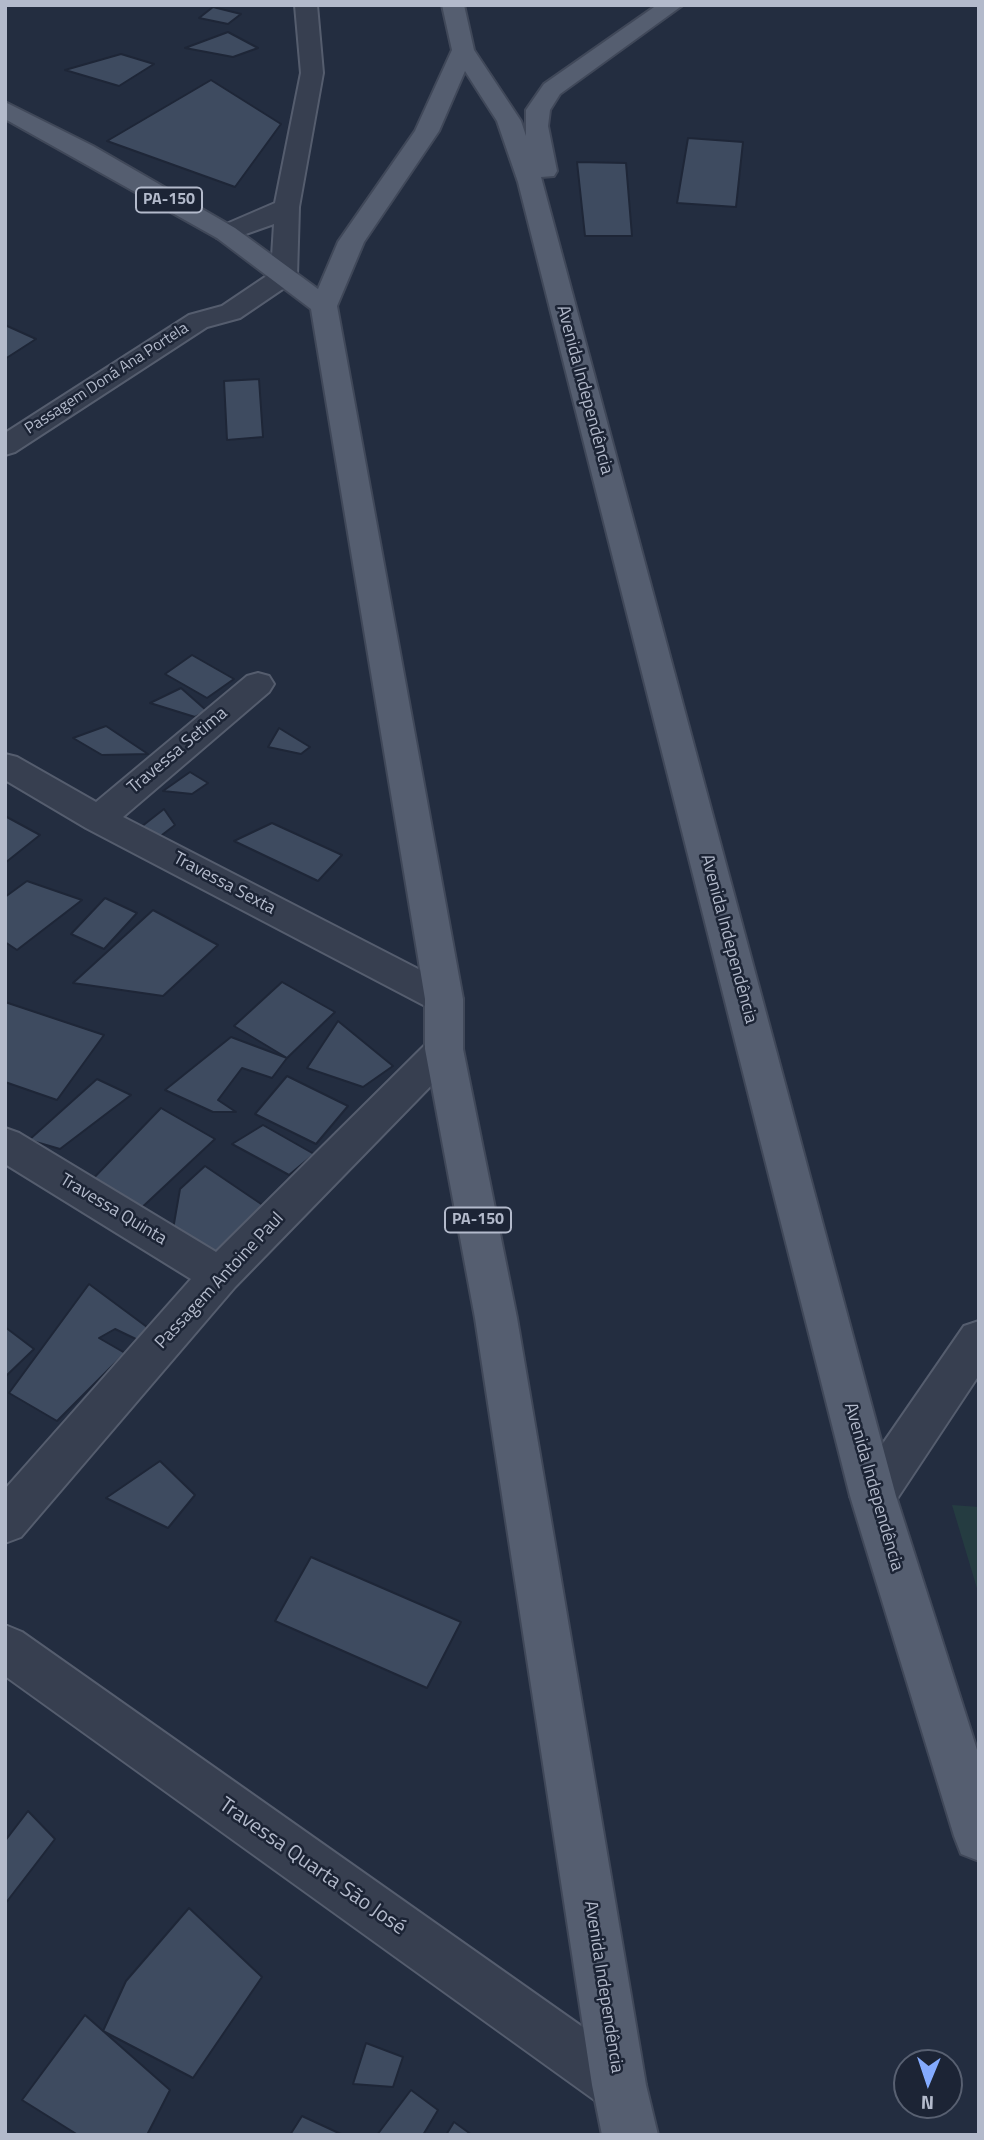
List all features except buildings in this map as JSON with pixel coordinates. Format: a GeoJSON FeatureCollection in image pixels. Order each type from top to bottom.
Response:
{"type":"FeatureCollection","features":[{"type":"Feature","properties":{"kind":"main road","name":"Avenida Independência"},"geometry":{"type":"LineString","coordinates":[[453,5],[463,50],[509,121],[530,182],[873,1496],[979,1836]]}},
{"type":"Feature","properties":{"kind":"main road"},"geometry":{"type":"LineString","coordinates":[[569,332],[536,126],[538,110],[552,89],[672,5]]}},
{"type":"Feature","properties":{"kind":"main road"},"geometry":{"type":"LineString","coordinates":[[324,306],[351,242],[427,131],[463,50]]}},
{"type":"Feature","properties":{"kind":"main road","name":"PA-150"},"geometry":{"type":"LineString","coordinates":[[5,109],[226,233],[324,306]]}},
{"type":"Feature","properties":{"kind":"main road","name":"Avenida Independência"},"geometry":{"type":"LineString","coordinates":[[324,306],[444,999],[444,1049],[496,1318],[619,2085],[630,2135]]}},
{"type":"Feature","properties":{"kind":"street"},"geometry":{"type":"LineString","coordinates":[[284,276],[287,206],[312,73],[306,5]]}},
{"type":"Feature","properties":{"kind":"street"},"geometry":{"type":"LineString","coordinates":[[226,233],[261,220],[287,206]]}},
{"type":"Feature","properties":{"kind":"street","name":"Passagem Doná Ana Portela"},"geometry":{"type":"LineString","coordinates":[[5,446],[198,321],[231,312],[284,276]]}},
{"type":"Feature","properties":{"kind":"street","name":"Travessa Setima"},"geometry":{"type":"LineString","coordinates":[[98,819],[258,684]]}},
{"type":"Feature","properties":{"kind":"street","name":"Travessa Sexta"},"geometry":{"type":"LineString","coordinates":[[5,765],[98,819],[444,999]]}},
{"type":"Feature","properties":{"kind":"street","name":"Passagem Antoine Paul"},"geometry":{"type":"LineString","coordinates":[[5,1522],[220,1275],[444,1049]]}},
{"type":"Feature","properties":{"kind":"street","name":"Travessa Quinta"},"geometry":{"type":"LineString","coordinates":[[5,1144],[220,1275]]}},
{"type":"Feature","properties":{"kind":"street"},"geometry":{"type":"LineString","coordinates":[[873,1496],[979,1339]]}},
{"type":"Feature","properties":{"kind":"street","name":"Travessa Quarta São José"},"geometry":{"type":"LineString","coordinates":[[5,1648],[619,2085]]}},
{"type":"Feature","properties":{"kind":"green space"},"geometry":{"type":"Polygon","coordinates":[[[952,1505],[979,1507],[979,1595],[952,1505]]]}}]}
